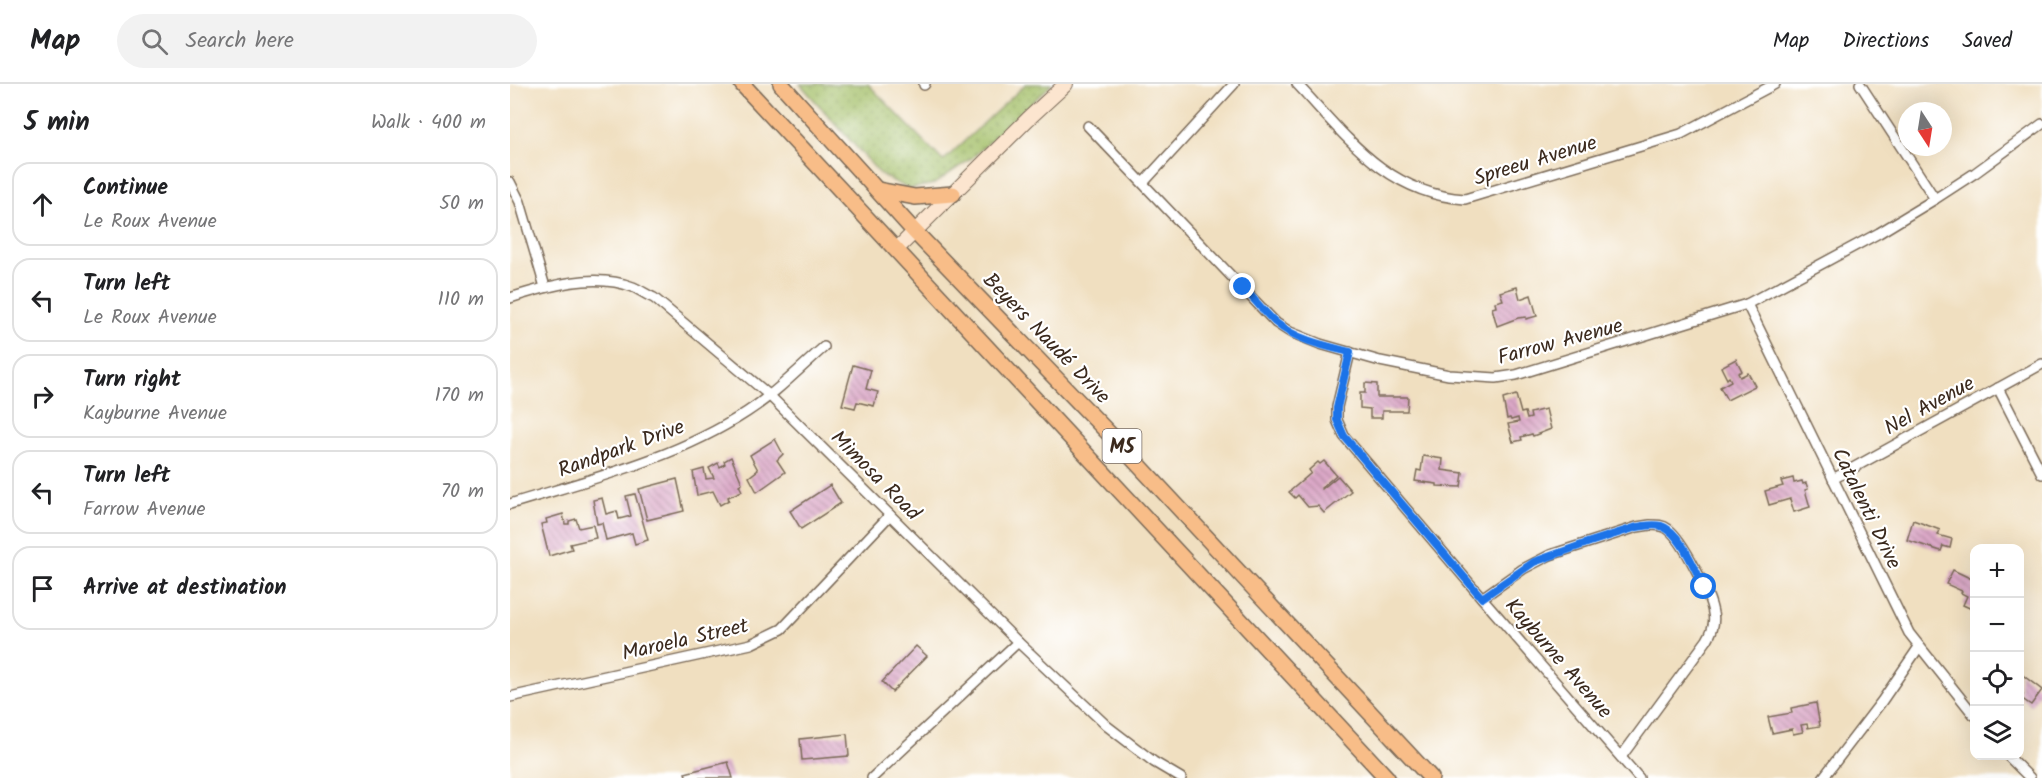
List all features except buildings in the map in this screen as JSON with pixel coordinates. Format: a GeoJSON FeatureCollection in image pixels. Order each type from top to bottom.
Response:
{"type":"FeatureCollection","features":[{"type":"Feature","properties":{"kind":"main road","name":"M5"},"geometry":{"type":"LineString","coordinates":[[742,84],[1388,778]]}},
{"type":"Feature","properties":{"kind":"main road","name":"Beyers Naudé Drive"},"geometry":{"type":"LineString","coordinates":[[781,84],[914,231],[1122,447],[1431,778]]}},
{"type":"Feature","properties":{"kind":"main road"},"geometry":{"type":"LineString","coordinates":[[879,190],[915,196],[953,194]]}},
{"type":"Feature","properties":{"kind":"street"},"geometry":{"type":"LineString","coordinates":[[897,249],[1066,84]]}},
{"type":"Feature","properties":{"kind":"street"},"geometry":{"type":"LineString","coordinates":[[1143,183],[1234,84]]}},
{"type":"Feature","properties":{"kind":"street","name":"Spreeu Avenue"},"geometry":{"type":"LineString","coordinates":[[1297,84],[1380,169],[1432,194],[1464,200],[1681,134],[1775,84]]}},
{"type":"Feature","properties":{"kind":"street"},"geometry":{"type":"LineString","coordinates":[[1860,84],[1935,199]]}},
{"type":"Feature","properties":{"kind":"street","name":"Farrow Avenue"},"geometry":{"type":"LineString","coordinates":[[1088,126],[1276,323],[1304,338],[1380,361],[1449,375],[1496,378],[1544,367],[1747,304],[1879,233],[1935,199],[2042,124]]}},
{"type":"Feature","properties":{"kind":"street"},"geometry":{"type":"LineString","coordinates":[[510,182],[520,202],[545,287]]}},
{"type":"Feature","properties":{"kind":"street","name":"Mimosa Road"},"geometry":{"type":"LineString","coordinates":[[510,298],[545,287],[597,282],[633,287],[654,298],[769,395],[1018,642],[1107,726],[1154,762],[1181,778]]}},
{"type":"Feature","properties":{"kind":"street","name":"Catalenti Drive"},"geometry":{"type":"LineString","coordinates":[[1747,304],[1899,614],[1919,647],[1970,711]]}},
{"type":"Feature","properties":{"kind":"street","name":"Randpark Drive"},"geometry":{"type":"LineString","coordinates":[[510,504],[663,456],[710,434],[769,395],[824,347]]}},
{"type":"Feature","properties":{"kind":"street","name":"Kayburne Avenue"},"geometry":{"type":"LineString","coordinates":[[1350,352],[1337,408],[1337,420],[1344,436],[1639,778]]}},
{"type":"Feature","properties":{"kind":"street","name":"Nel Avenue"},"geometry":{"type":"LineString","coordinates":[[1833,479],[2042,364]]}},
{"type":"Feature","properties":{"kind":"street"},"geometry":{"type":"LineString","coordinates":[[1998,388],[2042,474]]}},
{"type":"Feature","properties":{"kind":"street","name":"Maroela Street"},"geometry":{"type":"LineString","coordinates":[[510,697],[751,644],[763,639],[782,628],[891,515]]}},
{"type":"Feature","properties":{"kind":"street"},"geometry":{"type":"LineString","coordinates":[[1482,598],[1534,562],[1590,542],[1650,525],[1659,525],[1674,535],[1704,587],[1713,613],[1713,627],[1704,645],[1621,757]]}},
{"type":"Feature","properties":{"kind":"street"},"geometry":{"type":"LineString","coordinates":[[872,778],[1018,642]]}},
{"type":"Feature","properties":{"kind":"street"},"geometry":{"type":"LineString","coordinates":[[1823,778],[1882,701],[1919,647]]}},
{"type":"Feature","properties":{"kind":"street"},"geometry":{"type":"LineString","coordinates":[[2012,760],[2030,778]]}},
{"type":"Feature","properties":{"kind":"green space"},"geometry":{"type":"Polygon","coordinates":[[[800,84],[868,84],[943,161],[1026,84],[1052,84],[972,158],[934,184],[909,189],[881,175],[800,84]]]}},
{"type":"Feature","properties":{"kind":"route"},"geometry":{"type":"LineString","coordinates":[[1243,287],[1276,323],[1290,332],[1320,344],[1350,352],[1337,408],[1337,420],[1344,436],[1482,598],[1523,568],[1550,555],[1637,527],[1650,525],[1659,525],[1674,535],[1704,587]]}}]}
